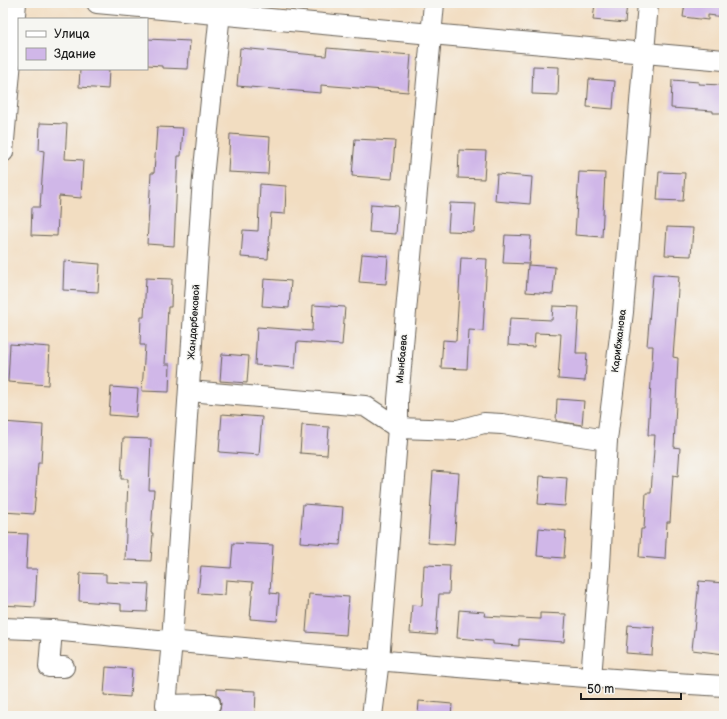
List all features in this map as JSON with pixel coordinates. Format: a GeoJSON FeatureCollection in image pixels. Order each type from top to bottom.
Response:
{"type":"FeatureCollection","features":[{"type":"Feature","properties":{"kind":"street"},"geometry":{"type":"LineString","coordinates":[[3,152],[16,3]]}},
{"type":"Feature","properties":{"kind":"street"},"geometry":{"type":"LineString","coordinates":[[97,3],[220,8],[431,34],[724,60]]}},
{"type":"Feature","properties":{"kind":"street","name":"Мынбаева"},"geometry":{"type":"LineString","coordinates":[[372,716],[379,660],[398,428],[398,400],[434,3]]}},
{"type":"Feature","properties":{"kind":"street","name":"Карибжанова"},"geometry":{"type":"LineString","coordinates":[[591,678],[600,565],[607,440],[623,312],[648,3]]}},
{"type":"Feature","properties":{"kind":"street","name":"Жандарбековой"},"geometry":{"type":"LineString","coordinates":[[210,704],[166,705],[172,641],[204,178],[220,8]]}},
{"type":"Feature","properties":{"kind":"street"},"geometry":{"type":"LineString","coordinates":[[189,391],[365,406],[398,428],[458,430],[484,423],[502,424],[607,440]]}},
{"type":"Feature","properties":{"kind":"street"},"geometry":{"type":"LineString","coordinates":[[3,628],[52,630],[591,678],[724,686]]}},
{"type":"Feature","properties":{"kind":"street"},"geometry":{"type":"LineString","coordinates":[[52,630],[49,666],[64,667]]}},
{"type":"Feature","properties":{"kind":"building"},"geometry":{"type":"Polygon","coordinates":[[[595,3],[627,3],[625,23],[593,20],[595,3]]]}},
{"type":"Feature","properties":{"kind":"building"},"geometry":{"type":"Polygon","coordinates":[[[685,3],[724,3],[724,17],[708,15],[708,20],[683,17],[685,3]]]}},
{"type":"Feature","properties":{"kind":"building"},"geometry":{"type":"Polygon","coordinates":[[[148,39],[190,41],[188,69],[162,68],[162,66],[148,65],[148,39]]]}},
{"type":"Feature","properties":{"kind":"building"},"geometry":{"type":"Polygon","coordinates":[[[240,48],[326,56],[327,48],[411,55],[408,92],[321,85],[321,93],[237,86],[240,48]]]}},
{"type":"Feature","properties":{"kind":"building"},"geometry":{"type":"Polygon","coordinates":[[[533,66],[559,67],[558,95],[532,94],[533,66]]]}},
{"type":"Feature","properties":{"kind":"building"},"geometry":{"type":"Polygon","coordinates":[[[80,70],[109,70],[108,89],[79,87],[80,70]]]}},
{"type":"Feature","properties":{"kind":"building"},"geometry":{"type":"Polygon","coordinates":[[[589,79],[615,81],[613,109],[587,107],[589,79]]]}},
{"type":"Feature","properties":{"kind":"building"},"geometry":{"type":"Polygon","coordinates":[[[672,80],[699,82],[698,84],[724,85],[724,113],[671,108],[672,80]]]}},
{"type":"Feature","properties":{"kind":"building"},"geometry":{"type":"Polygon","coordinates":[[[40,123],[67,124],[65,159],[83,160],[81,198],[59,196],[57,236],[31,235],[32,207],[40,207],[44,151],[39,150],[40,123]]]}},
{"type":"Feature","properties":{"kind":"building"},"geometry":{"type":"Polygon","coordinates":[[[157,127],[183,128],[181,156],[178,156],[174,246],[147,244],[151,173],[154,173],[157,127]]]}},
{"type":"Feature","properties":{"kind":"building"},"geometry":{"type":"Polygon","coordinates":[[[230,134],[270,137],[268,174],[228,172],[230,134]]]}},
{"type":"Feature","properties":{"kind":"building"},"geometry":{"type":"Polygon","coordinates":[[[355,139],[395,141],[392,179],[352,176],[355,139]]]}},
{"type":"Feature","properties":{"kind":"building"},"geometry":{"type":"Polygon","coordinates":[[[459,150],[486,151],[484,179],[458,178],[459,150]]]}},
{"type":"Feature","properties":{"kind":"building"},"geometry":{"type":"Polygon","coordinates":[[[579,172],[605,173],[602,237],[575,235],[579,172]]]}},
{"type":"Feature","properties":{"kind":"building"},"geometry":{"type":"Polygon","coordinates":[[[659,172],[685,173],[683,201],[657,200],[659,172]]]}},
{"type":"Feature","properties":{"kind":"building"},"geometry":{"type":"Polygon","coordinates":[[[497,174],[532,177],[530,204],[495,201],[497,174]]]}},
{"type":"Feature","properties":{"kind":"building"},"geometry":{"type":"Polygon","coordinates":[[[260,184],[286,186],[285,214],[271,213],[268,259],[241,257],[243,230],[258,231],[260,184]]]}},
{"type":"Feature","properties":{"kind":"building"},"geometry":{"type":"Polygon","coordinates":[[[450,203],[476,204],[474,232],[448,231],[450,203]]]}},
{"type":"Feature","properties":{"kind":"building"},"geometry":{"type":"Polygon","coordinates":[[[371,204],[398,206],[396,234],[369,232],[371,204]]]}},
{"type":"Feature","properties":{"kind":"building"},"geometry":{"type":"Polygon","coordinates":[[[667,227],[693,228],[691,256],[665,255],[667,227]]]}},
{"type":"Feature","properties":{"kind":"building"},"geometry":{"type":"Polygon","coordinates":[[[505,235],[531,236],[529,264],[503,263],[505,235]]]}},
{"type":"Feature","properties":{"kind":"building"},"geometry":{"type":"Polygon","coordinates":[[[362,254],[388,256],[386,284],[359,282],[362,254]]]}},
{"type":"Feature","properties":{"kind":"building"},"geometry":{"type":"Polygon","coordinates":[[[461,258],[487,259],[483,331],[469,330],[467,369],[441,368],[443,340],[456,341],[461,258]]]}},
{"type":"Feature","properties":{"kind":"building"},"geometry":{"type":"Polygon","coordinates":[[[64,261],[100,264],[98,292],[63,290],[64,261]]]}},
{"type":"Feature","properties":{"kind":"building"},"geometry":{"type":"Polygon","coordinates":[[[528,265],[555,267],[553,294],[526,292],[528,265]]]}},
{"type":"Feature","properties":{"kind":"building"},"geometry":{"type":"Polygon","coordinates":[[[653,274],[679,276],[673,357],[678,358],[674,447],[680,448],[678,476],[673,475],[670,522],[667,522],[665,559],[639,557],[641,529],[644,529],[646,493],[651,493],[655,435],[648,435],[653,346],[647,346],[653,274]]]}},
{"type":"Feature","properties":{"kind":"building"},"geometry":{"type":"Polygon","coordinates":[[[146,278],[172,279],[171,307],[168,307],[165,364],[170,364],[169,392],[142,391],[145,345],[140,345],[141,317],[144,317],[146,278]]]}},
{"type":"Feature","properties":{"kind":"building"},"geometry":{"type":"Polygon","coordinates":[[[264,279],[291,281],[289,308],[262,306],[264,279]]]}},
{"type":"Feature","properties":{"kind":"building"},"geometry":{"type":"Polygon","coordinates":[[[313,305],[345,307],[342,345],[297,342],[295,368],[255,365],[257,327],[312,331],[313,305]]]}},
{"type":"Feature","properties":{"kind":"building"},"geometry":{"type":"Polygon","coordinates":[[[553,306],[579,307],[576,353],[587,353],[585,381],[558,379],[561,334],[535,333],[534,347],[508,345],[510,318],[552,320],[553,306]]]}},
{"type":"Feature","properties":{"kind":"building"},"geometry":{"type":"Polygon","coordinates":[[[10,344],[50,347],[48,385],[8,382],[10,344]]]}},
{"type":"Feature","properties":{"kind":"building"},"geometry":{"type":"Polygon","coordinates":[[[222,354],[249,356],[247,383],[220,381],[222,354]]]}},
{"type":"Feature","properties":{"kind":"building"},"geometry":{"type":"Polygon","coordinates":[[[111,387],[138,389],[136,417],[109,415],[111,387]]]}},
{"type":"Feature","properties":{"kind":"building"},"geometry":{"type":"Polygon","coordinates":[[[557,399],[584,401],[582,425],[556,421],[557,399]]]}},
{"type":"Feature","properties":{"kind":"building"},"geometry":{"type":"Polygon","coordinates":[[[222,414],[262,417],[259,455],[219,452],[222,414]]]}},
{"type":"Feature","properties":{"kind":"building"},"geometry":{"type":"Polygon","coordinates":[[[3,422],[43,425],[41,463],[38,463],[34,514],[3,512],[3,422]]]}},
{"type":"Feature","properties":{"kind":"building"},"geometry":{"type":"Polygon","coordinates":[[[302,425],[329,427],[327,455],[300,453],[302,425]]]}},
{"type":"Feature","properties":{"kind":"building"},"geometry":{"type":"Polygon","coordinates":[[[123,438],[151,439],[149,490],[154,490],[151,561],[125,560],[128,479],[121,479],[123,438]]]}},
{"type":"Feature","properties":{"kind":"building"},"geometry":{"type":"Polygon","coordinates":[[[433,471],[459,473],[454,545],[428,543],[433,471]]]}},
{"type":"Feature","properties":{"kind":"building"},"geometry":{"type":"Polygon","coordinates":[[[540,476],[567,478],[565,506],[538,504],[540,476]]]}},
{"type":"Feature","properties":{"kind":"building"},"geometry":{"type":"Polygon","coordinates":[[[303,504],[343,507],[340,545],[300,542],[303,504]]]}},
{"type":"Feature","properties":{"kind":"building"},"geometry":{"type":"Polygon","coordinates":[[[539,528],[566,531],[564,558],[537,556],[539,528]]]}},
{"type":"Feature","properties":{"kind":"building"},"geometry":{"type":"Polygon","coordinates":[[[3,533],[28,534],[26,569],[37,569],[35,607],[3,605],[3,533]]]}},
{"type":"Feature","properties":{"kind":"building"},"geometry":{"type":"Polygon","coordinates":[[[233,543],[273,545],[270,593],[279,594],[277,621],[250,619],[253,582],[226,580],[225,595],[198,593],[201,566],[231,568],[233,543]]]}},
{"type":"Feature","properties":{"kind":"building"},"geometry":{"type":"Polygon","coordinates":[[[424,565],[450,566],[449,594],[439,594],[436,635],[410,633],[412,605],[422,606],[424,565]]]}},
{"type":"Feature","properties":{"kind":"building"},"geometry":{"type":"Polygon","coordinates":[[[80,573],[106,574],[106,582],[149,584],[147,612],[121,611],[121,604],[79,601],[80,573]]]}},
{"type":"Feature","properties":{"kind":"building"},"geometry":{"type":"Polygon","coordinates":[[[699,581],[724,583],[724,654],[692,650],[699,581]]]}},
{"type":"Feature","properties":{"kind":"building"},"geometry":{"type":"Polygon","coordinates":[[[309,594],[349,597],[346,635],[306,632],[309,594]]]}},
{"type":"Feature","properties":{"kind":"building"},"geometry":{"type":"Polygon","coordinates":[[[459,610],[485,612],[484,616],[540,619],[540,613],[566,614],[564,642],[519,639],[519,646],[493,644],[493,641],[457,638],[459,610]]]}},
{"type":"Feature","properties":{"kind":"building"},"geometry":{"type":"Polygon","coordinates":[[[628,625],[654,627],[652,655],[626,653],[628,625]]]}},
{"type":"Feature","properties":{"kind":"building"},"geometry":{"type":"Polygon","coordinates":[[[106,667],[132,669],[130,697],[104,695],[106,667]]]}},
{"type":"Feature","properties":{"kind":"building"},"geometry":{"type":"Polygon","coordinates":[[[217,689],[256,691],[255,716],[216,716],[221,704],[220,698],[217,695],[217,689]]]}},
{"type":"Feature","properties":{"kind":"building"},"geometry":{"type":"Polygon","coordinates":[[[419,701],[452,704],[451,716],[418,716],[419,701]]]}}]}
